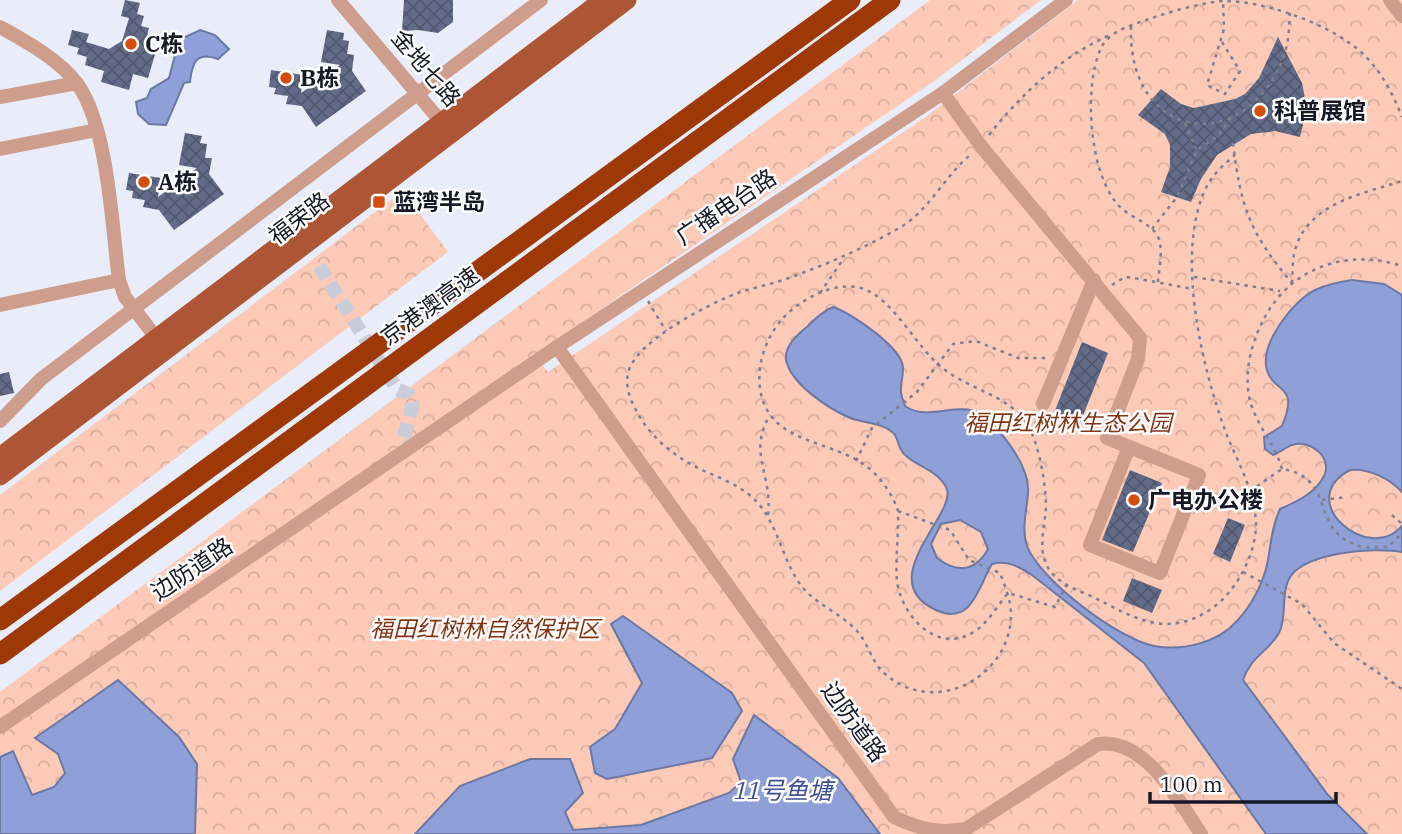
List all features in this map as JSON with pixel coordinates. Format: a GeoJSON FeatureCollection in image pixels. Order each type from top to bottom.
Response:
{"type":"FeatureCollection","features":[{"type":"Feature","properties":{"kind":"highway","name":"京港澳高速"},"geometry":{"type":"LineString","coordinates":[[0,620],[850,0]]}},
{"type":"Feature","properties":{"kind":"highway","name":"京港澳高速"},"geometry":{"type":"LineString","coordinates":[[0,654],[890,0]]}},
{"type":"Feature","properties":{"kind":"main road","name":"福荣路"},"geometry":{"type":"LineString","coordinates":[[447,128],[603,0]]}},
{"type":"Feature","properties":{"kind":"main road","name":"福荣路"},"geometry":{"type":"LineString","coordinates":[[0,457],[161,344],[447,128],[628,0]]}},
{"type":"Feature","properties":{"kind":"main road","name":"福荣路"},"geometry":{"type":"LineString","coordinates":[[0,476],[161,344]]}},
{"type":"Feature","properties":{"kind":"street","name":"金地七路"},"geometry":{"type":"LineString","coordinates":[[338,0],[447,128]]}},
{"type":"Feature","properties":{"kind":"street"},"geometry":{"type":"LineString","coordinates":[[0,421],[32,386],[541,0]]}},
{"type":"Feature","properties":{"kind":"street","name":"广播电台路"},"geometry":{"type":"LineString","coordinates":[[409,449],[641,291],[943,93],[1066,0]]}},
{"type":"Feature","properties":{"kind":"street"},"geometry":{"type":"LineString","coordinates":[[1390,0],[1402,16]]}},
{"type":"Feature","properties":{"kind":"street"},"geometry":{"type":"LineString","coordinates":[[0,27],[42,52],[77,83],[93,111],[119,280],[125,297],[161,344]]}},
{"type":"Feature","properties":{"kind":"street"},"geometry":{"type":"LineString","coordinates":[[0,97],[77,83]]}},
{"type":"Feature","properties":{"kind":"street"},"geometry":{"type":"LineString","coordinates":[[943,93],[981,146],[1140,338],[1139,359],[1107,438],[1199,475],[1160,573],[1090,545],[1129,447]]}},
{"type":"Feature","properties":{"kind":"street"},"geometry":{"type":"LineString","coordinates":[[0,149],[97,130]]}},
{"type":"Feature","properties":{"kind":"street"},"geometry":{"type":"LineString","coordinates":[[0,304],[119,280]]}},
{"type":"Feature","properties":{"kind":"street"},"geometry":{"type":"LineString","coordinates":[[1043,404],[1062,358],[1099,286]]}},
{"type":"Feature","properties":{"kind":"street","name":"边防道路"},"geometry":{"type":"LineString","coordinates":[[557,347],[894,817],[930,831],[948,833],[966,829],[1098,744],[1113,742],[1129,748],[1153,768],[1201,834]]}},
{"type":"Feature","properties":{"kind":"street","name":"边防道路"},"geometry":{"type":"LineString","coordinates":[[0,727],[409,449]]}},
{"type":"Feature","properties":{"kind":"path"},"geometry":{"type":"LineString","coordinates":[[1223,1],[1225,16],[1222,42],[1207,85],[1225,94]]}},
{"type":"Feature","properties":{"kind":"path"},"geometry":{"type":"LineString","coordinates":[[898,511],[950,530],[969,560],[1000,573],[1008,593],[1011,613],[1001,653],[976,679],[947,693],[914,690],[895,681],[881,670],[856,629],[802,587],[784,558],[768,515],[754,499],[679,457],[662,443],[634,406],[627,388],[629,369],[645,349],[666,331],[735,294],[786,279],[845,255],[904,226],[954,169],[981,146],[1015,102],[1058,65],[1112,34],[1174,11],[1223,1],[1290,12],[1328,30],[1363,54],[1391,92],[1402,117]]}},
{"type":"Feature","properties":{"kind":"path"},"geometry":{"type":"LineString","coordinates":[[1131,26],[1132,61],[1143,88],[1163,110],[1185,123],[1205,124],[1231,117],[1257,100],[1275,74],[1286,49],[1290,12]]}},
{"type":"Feature","properties":{"kind":"path"},"geometry":{"type":"LineString","coordinates":[[1112,34],[1102,45],[1095,64],[1091,92],[1091,117],[1100,168],[1115,202],[1152,229],[1160,247],[1158,282]]}},
{"type":"Feature","properties":{"kind":"path"},"geometry":{"type":"LineString","coordinates":[[1222,42],[1240,71],[1225,94],[1226,102]]}},
{"type":"Feature","properties":{"kind":"path"},"geometry":{"type":"LineString","coordinates":[[1152,229],[1177,197],[1197,150],[1218,136],[1231,117]]}},
{"type":"Feature","properties":{"kind":"path"},"geometry":{"type":"LineString","coordinates":[[1185,123],[1197,150]]}},
{"type":"Feature","properties":{"kind":"path"},"geometry":{"type":"LineString","coordinates":[[1233,143],[1249,223],[1268,255],[1292,283]]}},
{"type":"Feature","properties":{"kind":"path"},"geometry":{"type":"LineString","coordinates":[[1008,593],[979,628],[961,637],[936,635],[915,623],[901,600],[897,582],[898,511],[889,492],[866,465],[785,430],[770,415],[761,396],[759,379],[765,345],[775,326],[792,309],[820,293],[844,286],[862,288],[881,299],[937,364],[1011,406],[1032,433],[1044,473],[1044,559],[1051,572],[1066,586],[1144,622],[1160,625],[1194,619],[1214,608],[1243,572],[1253,547],[1256,525],[1250,491],[1209,379],[1200,345],[1194,289],[1193,235],[1198,209],[1215,172],[1235,155]]}},
{"type":"Feature","properties":{"kind":"path"},"geometry":{"type":"LineString","coordinates":[[1292,283],[1295,250],[1304,231],[1320,214],[1338,201],[1402,181]]}},
{"type":"Feature","properties":{"kind":"path"},"geometry":{"type":"LineString","coordinates":[[820,293],[845,255]]}},
{"type":"Feature","properties":{"kind":"path"},"geometry":{"type":"LineString","coordinates":[[1282,469],[1249,396],[1248,371],[1253,341],[1266,313],[1282,291],[1303,274],[1336,261],[1372,259],[1402,265]]}},
{"type":"Feature","properties":{"kind":"path"},"geometry":{"type":"LineString","coordinates":[[1099,286],[1125,277],[1194,289]]}},
{"type":"Feature","properties":{"kind":"path"},"geometry":{"type":"LineString","coordinates":[[1194,277],[1282,291]]}},
{"type":"Feature","properties":{"kind":"path"},"geometry":{"type":"LineString","coordinates":[[641,291],[666,331]]}},
{"type":"Feature","properties":{"kind":"path"},"geometry":{"type":"LineString","coordinates":[[856,461],[872,428],[917,392],[946,350],[963,340],[976,341],[1018,358],[1062,358]]}},
{"type":"Feature","properties":{"kind":"path"},"geometry":{"type":"LineString","coordinates":[[1032,433],[1043,404]]}},
{"type":"Feature","properties":{"kind":"path"},"geometry":{"type":"LineString","coordinates":[[768,515],[769,492],[758,447],[762,429],[770,415]]}},
{"type":"Feature","properties":{"kind":"path"},"geometry":{"type":"LineString","coordinates":[[1250,491],[1282,469]]}},
{"type":"Feature","properties":{"kind":"path"},"geometry":{"type":"LineString","coordinates":[[1282,469],[1308,478],[1322,500],[1325,519],[1338,535],[1357,546],[1388,547],[1402,533]]}},
{"type":"Feature","properties":{"kind":"path"},"geometry":{"type":"LineString","coordinates":[[1322,500],[1347,497]]}},
{"type":"Feature","properties":{"kind":"path"},"geometry":{"type":"LineString","coordinates":[[1392,515],[1402,524]]}},
{"type":"Feature","properties":{"kind":"path"},"geometry":{"type":"LineString","coordinates":[[1243,572],[1293,597],[1334,643],[1402,689]]}},
{"type":"Feature","properties":{"kind":"path"},"geometry":{"type":"LineString","coordinates":[[1008,593],[1050,606],[1057,605],[1066,586]]}},
{"type":"Feature","properties":{"kind":"green space","name":"福田红树林生态公园"},"geometry":{"type":"Polygon","coordinates":[[[930,0],[1041,0],[934,81],[534,355],[548,372],[927,116],[1078,0],[1402,0],[1402,834],[0,834],[0,692],[930,0]]]}},
{"type":"Feature","properties":{"kind":"green space"},"geometry":{"type":"Polygon","coordinates":[[[403,191],[448,252],[0,591],[0,495],[403,191]]]}},
{"type":"Feature","properties":{"kind":"water"},"geometry":{"type":"Polygon","coordinates":[[[200,30],[215,35],[229,49],[218,59],[205,57],[196,60],[190,82],[184,83],[166,125],[149,124],[138,114],[136,102],[147,98],[151,89],[169,78],[179,40],[200,30]]]}},
{"type":"Feature","properties":{"kind":"water"},"geometry":{"type":"Polygon","coordinates":[[[1352,280],[1384,284],[1402,295],[1402,492],[1379,475],[1350,470],[1334,483],[1329,497],[1333,512],[1342,524],[1356,534],[1372,538],[1388,536],[1402,526],[1402,552],[1374,550],[1339,554],[1322,558],[1295,571],[1286,587],[1283,621],[1279,633],[1250,665],[1243,680],[1328,795],[1367,834],[1266,834],[1144,663],[1023,569],[1008,564],[992,564],[973,601],[958,613],[948,614],[936,610],[918,597],[912,582],[914,564],[947,498],[946,487],[932,472],[904,454],[892,431],[848,417],[811,394],[795,378],[786,360],[792,341],[833,307],[863,323],[885,341],[901,360],[901,390],[905,406],[925,412],[958,409],[980,413],[1009,444],[1021,463],[1028,483],[1024,526],[1027,546],[1047,575],[1063,591],[1101,620],[1139,641],[1154,646],[1188,646],[1220,635],[1248,608],[1264,577],[1273,528],[1280,509],[1311,492],[1324,476],[1326,469],[1323,457],[1313,447],[1292,445],[1273,455],[1265,449],[1264,437],[1282,426],[1288,402],[1284,391],[1270,378],[1266,360],[1273,336],[1298,303],[1320,288],[1352,280]],[[960,520],[941,524],[931,544],[937,558],[952,566],[966,568],[978,562],[988,549],[981,532],[960,520]]]}},
{"type":"Feature","properties":{"kind":"water"},"geometry":{"type":"Polygon","coordinates":[[[623,616],[732,693],[742,711],[712,758],[607,779],[595,773],[590,747],[615,729],[642,683],[611,624],[623,616]]]}},
{"type":"Feature","properties":{"kind":"water"},"geometry":{"type":"Polygon","coordinates":[[[118,680],[179,737],[197,764],[195,834],[0,834],[0,757],[13,751],[32,795],[54,787],[65,773],[58,754],[35,738],[118,680]]]}},
{"type":"Feature","properties":{"kind":"water","name":"11号鱼塘"},"geometry":{"type":"Polygon","coordinates":[[[754,715],[838,778],[880,834],[415,834],[460,786],[530,759],[570,759],[583,793],[565,812],[573,830],[641,825],[729,793],[741,782],[733,759],[754,715]]]}},
{"type":"Feature","properties":{"kind":"building","name":"C栋"},"geometry":{"type":"Polygon","coordinates":[[[125,0],[140,3],[137,14],[144,16],[141,26],[149,28],[144,48],[156,51],[148,78],[133,74],[129,90],[101,82],[104,71],[85,65],[87,57],[77,54],[79,48],[68,45],[72,30],[89,34],[86,42],[109,49],[122,41],[129,18],[121,16],[125,0]]]}},
{"type":"Feature","properties":{"kind":"building"},"geometry":{"type":"Polygon","coordinates":[[[404,0],[453,0],[453,22],[438,33],[402,31],[404,0]]]}},
{"type":"Feature","properties":{"kind":"building","name":"B栋"},"geometry":{"type":"Polygon","coordinates":[[[327,30],[344,33],[343,40],[349,41],[347,54],[354,55],[352,71],[366,91],[316,127],[302,106],[286,104],[288,96],[274,94],[276,88],[269,87],[271,70],[303,75],[301,93],[340,65],[321,62],[327,30]]]}},
{"type":"Feature","properties":{"kind":"building"},"geometry":{"type":"Polygon","coordinates":[[[1278,37],[1302,83],[1307,108],[1300,137],[1275,131],[1251,134],[1217,155],[1201,179],[1191,202],[1161,192],[1170,167],[1170,145],[1165,134],[1138,115],[1161,89],[1181,104],[1194,108],[1235,99],[1245,94],[1259,78],[1278,37]]]}},
{"type":"Feature","properties":{"kind":"building","name":"A栋"},"geometry":{"type":"Polygon","coordinates":[[[185,133],[202,136],[200,143],[207,144],[205,158],[212,158],[209,174],[224,194],[174,230],[159,210],[143,207],[145,200],[132,198],[133,191],[126,190],[129,173],[161,178],[158,197],[197,168],[179,165],[185,133]]]}},
{"type":"Feature","properties":{"kind":"building"},"geometry":{"type":"Polygon","coordinates":[[[1082,342],[1108,353],[1080,423],[1054,413],[1082,342]]]}},
{"type":"Feature","properties":{"kind":"building"},"geometry":{"type":"Polygon","coordinates":[[[9,372],[14,393],[0,396],[0,374],[9,372]]]}},
{"type":"Feature","properties":{"kind":"building","name":"广电办公楼"},"geometry":{"type":"Polygon","coordinates":[[[1130,470],[1162,483],[1133,552],[1102,540],[1130,470]]]}},
{"type":"Feature","properties":{"kind":"building"},"geometry":{"type":"Polygon","coordinates":[[[1228,518],[1245,525],[1230,562],[1213,554],[1228,518]]]}},
{"type":"Feature","properties":{"kind":"building"},"geometry":{"type":"Polygon","coordinates":[[[1132,578],[1162,590],[1152,613],[1123,601],[1132,578]]]}},
{"type":"Feature","properties":{"kind":"tunnel"},"geometry":{"type":"LineString","coordinates":[[319,266],[397,389],[408,394],[413,404],[402,443],[409,449]]}},
{"type":"Feature","properties":{"kind":"place","name":"C栋"},"geometry":{"type":"Point","coordinates":[131,44]}},
{"type":"Feature","properties":{"kind":"place","name":"B栋"},"geometry":{"type":"Point","coordinates":[286,78]}},
{"type":"Feature","properties":{"kind":"place","name":"科普展馆"},"geometry":{"type":"Point","coordinates":[1260,111]}},
{"type":"Feature","properties":{"kind":"place","name":"A栋"},"geometry":{"type":"Point","coordinates":[144,182]}},
{"type":"Feature","properties":{"kind":"place","name":"蓝湾半岛"},"geometry":{"type":"Point","coordinates":[379,202]}},
{"type":"Feature","properties":{"kind":"place","name":"广电办公楼"},"geometry":{"type":"Point","coordinates":[1134,500]}},
{"type":"Feature","properties":{"kind":"park label","name":"福田红树林自然保护区"},"geometry":{"type":"Point","coordinates":[485,629]}}]}
